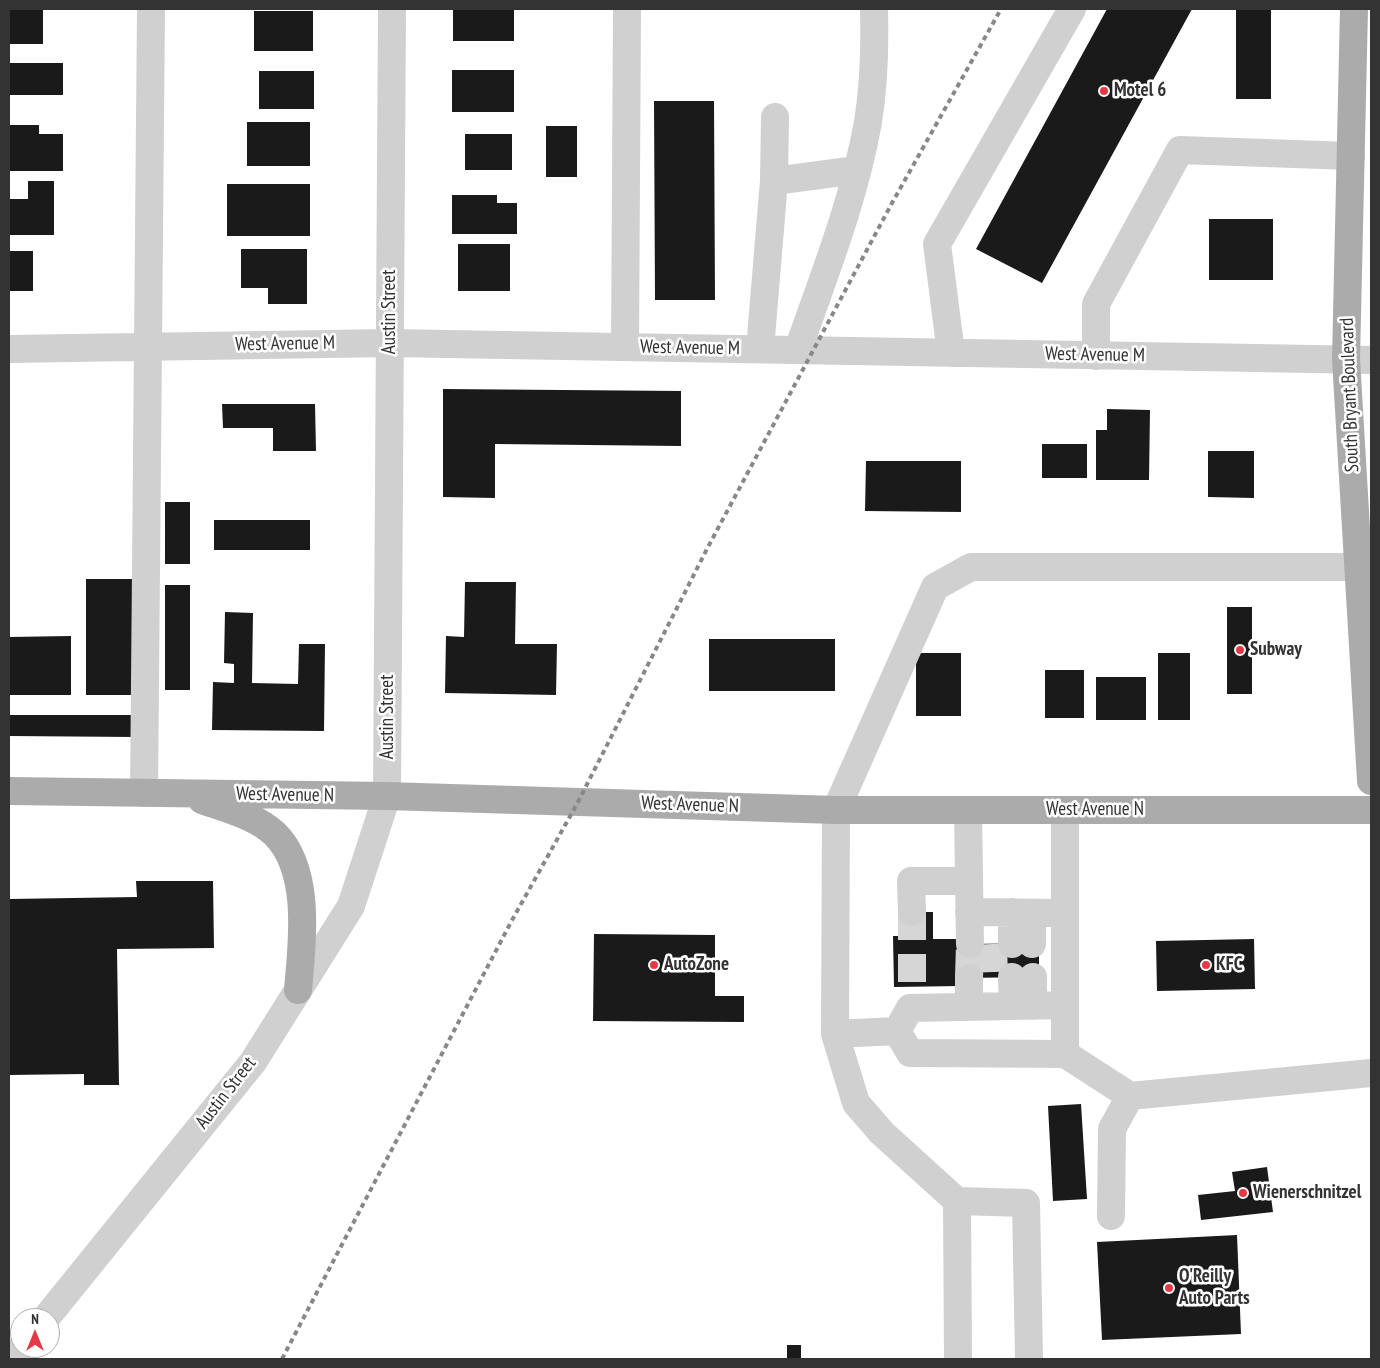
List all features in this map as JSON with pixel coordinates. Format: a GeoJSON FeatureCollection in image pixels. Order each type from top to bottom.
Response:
{"type":"FeatureCollection","features":[{"type":"Feature","properties":{"kind":"main road","name":"South Bryant Boulevard"},"geometry":{"type":"LineString","coordinates":[[1354,9],[1351,156],[1359,360],[1359,568],[1371,780]]}},
{"type":"Feature","properties":{"kind":"main road","name":"West Avenue N"},"geometry":{"type":"LineString","coordinates":[[9,791],[387,796],[836,810],[1371,810]]}},
{"type":"Feature","properties":{"kind":"main road"},"geometry":{"type":"LineString","coordinates":[[184,794],[250,818],[275,835],[290,858],[301,901],[303,928],[298,990]]}},
{"type":"Feature","properties":{"kind":"street"},"geometry":{"type":"LineString","coordinates":[[144,793],[151,9]]}},
{"type":"Feature","properties":{"kind":"street","name":"Austin Street"},"geometry":{"type":"LineString","coordinates":[[54,1308],[253,1062],[351,906],[387,796],[392,9]]}},
{"type":"Feature","properties":{"kind":"street"},"geometry":{"type":"LineString","coordinates":[[625,347],[627,9]]}},
{"type":"Feature","properties":{"kind":"street"},"geometry":{"type":"LineString","coordinates":[[798,350],[849,202],[868,121],[875,50],[874,9]]}},
{"type":"Feature","properties":{"kind":"street"},"geometry":{"type":"LineString","coordinates":[[951,353],[937,244],[1072,9]]}},
{"type":"Feature","properties":{"kind":"street"},"geometry":{"type":"LineString","coordinates":[[760,349],[774,181],[775,117]]}},
{"type":"Feature","properties":{"kind":"street"},"geometry":{"type":"LineString","coordinates":[[1096,356],[1096,304],[1180,150],[1351,156]]}},
{"type":"Feature","properties":{"kind":"street"},"geometry":{"type":"LineString","coordinates":[[774,181],[857,170]]}},
{"type":"Feature","properties":{"kind":"street","name":"West Avenue M"},"geometry":{"type":"LineString","coordinates":[[9,349],[390,343],[1359,360]]}},
{"type":"Feature","properties":{"kind":"street"},"geometry":{"type":"LineString","coordinates":[[1029,1359],[1026,1203],[957,1201],[882,1133],[856,1103],[835,1034],[836,810],[935,587],[971,566],[1359,568]]}},
{"type":"Feature","properties":{"kind":"street"},"geometry":{"type":"LineString","coordinates":[[968,810],[969,881]]}},
{"type":"Feature","properties":{"kind":"street"},"geometry":{"type":"LineString","coordinates":[[1065,810],[1065,1054]]}},
{"type":"Feature","properties":{"kind":"street"},"geometry":{"type":"LineString","coordinates":[[912,912],[911,880],[969,881],[1002,912],[1065,914]]}},
{"type":"Feature","properties":{"kind":"street"},"geometry":{"type":"LineString","coordinates":[[1002,912],[1002,944],[1002,912]]}},
{"type":"Feature","properties":{"kind":"street"},"geometry":{"type":"LineString","coordinates":[[1002,1006],[1002,977],[1002,1006]]}},
{"type":"Feature","properties":{"kind":"street"},"geometry":{"type":"LineString","coordinates":[[896,1031],[911,997],[1002,1006],[1065,1005]]}},
{"type":"Feature","properties":{"kind":"street"},"geometry":{"type":"LineString","coordinates":[[835,1034],[896,1031]]}},
{"type":"Feature","properties":{"kind":"street"},"geometry":{"type":"LineString","coordinates":[[896,1031],[910,1053],[1065,1054],[1130,1096],[1371,1073]]}},
{"type":"Feature","properties":{"kind":"street"},"geometry":{"type":"LineString","coordinates":[[1111,1216],[1112,1129],[1130,1096]]}},
{"type":"Feature","properties":{"kind":"street"},"geometry":{"type":"LineString","coordinates":[[957,1201],[958,1359]]}},
{"type":"Feature","properties":{"kind":"building"},"geometry":{"type":"Polygon","coordinates":[[[9,9],[43,9],[43,44],[9,44],[9,9]]]}},
{"type":"Feature","properties":{"kind":"building"},"geometry":{"type":"Polygon","coordinates":[[[453,9],[514,9],[514,41],[453,41],[453,9]]]}},
{"type":"Feature","properties":{"kind":"building"},"geometry":{"type":"Polygon","coordinates":[[[1107,9],[1192,9],[1042,283],[976,249],[1107,9]]]}},
{"type":"Feature","properties":{"kind":"building"},"geometry":{"type":"Polygon","coordinates":[[[1236,9],[1271,9],[1271,99],[1236,99],[1236,9]]]}},
{"type":"Feature","properties":{"kind":"building"},"geometry":{"type":"Polygon","coordinates":[[[254,11],[313,11],[313,51],[254,51],[254,11]]]}},
{"type":"Feature","properties":{"kind":"building"},"geometry":{"type":"Polygon","coordinates":[[[9,63],[63,63],[63,95],[9,95],[9,63]]]}},
{"type":"Feature","properties":{"kind":"building"},"geometry":{"type":"Polygon","coordinates":[[[452,70],[514,70],[514,112],[452,112],[452,70]]]}},
{"type":"Feature","properties":{"kind":"building"},"geometry":{"type":"Polygon","coordinates":[[[259,71],[314,71],[314,109],[259,109],[259,71]]]}},
{"type":"Feature","properties":{"kind":"building"},"geometry":{"type":"Polygon","coordinates":[[[654,101],[714,101],[715,300],[655,300],[654,101]]]}},
{"type":"Feature","properties":{"kind":"building"},"geometry":{"type":"Polygon","coordinates":[[[247,122],[310,122],[310,166],[247,166],[247,122]]]}},
{"type":"Feature","properties":{"kind":"building"},"geometry":{"type":"Polygon","coordinates":[[[9,125],[39,125],[39,134],[63,134],[63,171],[9,171],[9,125]]]}},
{"type":"Feature","properties":{"kind":"building"},"geometry":{"type":"Polygon","coordinates":[[[546,126],[577,126],[577,177],[546,177],[546,126]]]}},
{"type":"Feature","properties":{"kind":"building"},"geometry":{"type":"Polygon","coordinates":[[[465,134],[512,134],[512,170],[465,170],[465,134]]]}},
{"type":"Feature","properties":{"kind":"building"},"geometry":{"type":"Polygon","coordinates":[[[28,181],[54,181],[54,235],[9,235],[9,199],[28,199],[28,181]]]}},
{"type":"Feature","properties":{"kind":"building"},"geometry":{"type":"Polygon","coordinates":[[[227,184],[310,184],[310,236],[227,236],[227,184]]]}},
{"type":"Feature","properties":{"kind":"building"},"geometry":{"type":"Polygon","coordinates":[[[452,195],[497,195],[497,203],[517,203],[517,234],[452,234],[452,195]]]}},
{"type":"Feature","properties":{"kind":"building"},"geometry":{"type":"Polygon","coordinates":[[[1209,219],[1273,219],[1273,280],[1209,280],[1209,219]]]}},
{"type":"Feature","properties":{"kind":"building"},"geometry":{"type":"Polygon","coordinates":[[[458,244],[510,244],[510,291],[458,291],[458,244]]]}},
{"type":"Feature","properties":{"kind":"building"},"geometry":{"type":"Polygon","coordinates":[[[241,249],[307,249],[307,304],[268,304],[268,288],[241,288],[241,249]]]}},
{"type":"Feature","properties":{"kind":"building"},"geometry":{"type":"Polygon","coordinates":[[[9,251],[33,251],[33,291],[9,291],[9,251]]]}},
{"type":"Feature","properties":{"kind":"building"},"geometry":{"type":"Polygon","coordinates":[[[443,389],[681,391],[681,446],[495,444],[495,498],[443,497],[443,389]]]}},
{"type":"Feature","properties":{"kind":"building"},"geometry":{"type":"Polygon","coordinates":[[[222,404],[315,404],[316,451],[273,451],[273,428],[223,428],[222,404]]]}},
{"type":"Feature","properties":{"kind":"building"},"geometry":{"type":"Polygon","coordinates":[[[1107,409],[1150,410],[1149,480],[1096,480],[1096,430],[1107,430],[1107,409]]]}},
{"type":"Feature","properties":{"kind":"building"},"geometry":{"type":"Polygon","coordinates":[[[1042,444],[1087,444],[1087,478],[1042,478],[1042,444]]]}},
{"type":"Feature","properties":{"kind":"building"},"geometry":{"type":"Polygon","coordinates":[[[1208,451],[1254,451],[1254,498],[1208,497],[1208,451]]]}},
{"type":"Feature","properties":{"kind":"building"},"geometry":{"type":"Polygon","coordinates":[[[866,461],[961,461],[961,512],[865,511],[866,461]]]}},
{"type":"Feature","properties":{"kind":"building"},"geometry":{"type":"Polygon","coordinates":[[[165,502],[190,502],[190,564],[165,564],[165,502]]]}},
{"type":"Feature","properties":{"kind":"building"},"geometry":{"type":"Polygon","coordinates":[[[214,520],[310,520],[310,550],[214,550],[214,520]]]}},
{"type":"Feature","properties":{"kind":"building"},"geometry":{"type":"Polygon","coordinates":[[[86,579],[137,579],[137,695],[86,695],[86,579]]]}},
{"type":"Feature","properties":{"kind":"building"},"geometry":{"type":"Polygon","coordinates":[[[465,582],[516,582],[515,644],[557,644],[556,695],[445,693],[446,636],[464,637],[465,582]]]}},
{"type":"Feature","properties":{"kind":"building"},"geometry":{"type":"Polygon","coordinates":[[[165,585],[190,585],[190,690],[165,690],[165,585]]]}},
{"type":"Feature","properties":{"kind":"building","name":"Subway"},"geometry":{"type":"Polygon","coordinates":[[[1227,607],[1252,607],[1252,694],[1227,694],[1227,607]]]}},
{"type":"Feature","properties":{"kind":"building"},"geometry":{"type":"Polygon","coordinates":[[[225,612],[253,613],[252,683],[298,684],[299,644],[325,644],[324,731],[212,730],[213,682],[234,683],[234,664],[224,663],[225,612]]]}},
{"type":"Feature","properties":{"kind":"building"},"geometry":{"type":"Polygon","coordinates":[[[71,636],[71,695],[9,695],[9,637],[71,636]]]}},
{"type":"Feature","properties":{"kind":"building"},"geometry":{"type":"Polygon","coordinates":[[[709,639],[835,639],[835,691],[709,691],[709,639]]]}},
{"type":"Feature","properties":{"kind":"building"},"geometry":{"type":"Polygon","coordinates":[[[916,653],[961,653],[961,716],[916,716],[916,653]]]}},
{"type":"Feature","properties":{"kind":"building"},"geometry":{"type":"Polygon","coordinates":[[[1158,653],[1190,653],[1190,720],[1158,720],[1158,653]]]}},
{"type":"Feature","properties":{"kind":"building"},"geometry":{"type":"Polygon","coordinates":[[[1045,670],[1084,670],[1084,718],[1045,718],[1045,670]]]}},
{"type":"Feature","properties":{"kind":"building"},"geometry":{"type":"Polygon","coordinates":[[[1096,677],[1146,677],[1146,720],[1096,720],[1096,677]]]}},
{"type":"Feature","properties":{"kind":"building"},"geometry":{"type":"Polygon","coordinates":[[[9,715],[135,715],[135,737],[9,736],[9,715]]]}},
{"type":"Feature","properties":{"kind":"building"},"geometry":{"type":"Polygon","coordinates":[[[136,881],[213,881],[214,948],[117,949],[119,1085],[84,1085],[84,1074],[9,1075],[9,899],[137,897],[136,881]]]}},
{"type":"Feature","properties":{"kind":"building"},"geometry":{"type":"Polygon","coordinates":[[[900,912],[933,912],[933,939],[957,939],[970,944],[1039,943],[1039,977],[960,978],[961,986],[894,987],[893,936],[900,936],[900,912]]]}},
{"type":"Feature","properties":{"kind":"building","name":"AutoZone"},"geometry":{"type":"Polygon","coordinates":[[[594,934],[715,935],[715,996],[744,996],[744,1022],[593,1021],[594,934]]]}},
{"type":"Feature","properties":{"kind":"building","name":"KFC"},"geometry":{"type":"Polygon","coordinates":[[[1254,939],[1255,989],[1157,991],[1156,941],[1254,939]]]}},
{"type":"Feature","properties":{"kind":"building"},"geometry":{"type":"Polygon","coordinates":[[[1081,1104],[1087,1199],[1053,1201],[1048,1106],[1081,1104]]]}},
{"type":"Feature","properties":{"kind":"building","name":"Wienerschnitzel"},"geometry":{"type":"Polygon","coordinates":[[[1267,1167],[1273,1212],[1201,1220],[1198,1195],[1235,1191],[1232,1172],[1267,1167]]]}},
{"type":"Feature","properties":{"kind":"building","name":"O'Reilly Auto Parts"},"geometry":{"type":"Polygon","coordinates":[[[1237,1235],[1241,1334],[1102,1340],[1097,1242],[1237,1235]]]}},
{"type":"Feature","properties":{"kind":"building"},"geometry":{"type":"Polygon","coordinates":[[[787,1345],[801,1345],[801,1359],[787,1359],[787,1345]]]}},
{"type":"Feature","properties":{"kind":"tunnel"},"geometry":{"type":"LineString","coordinates":[[912,912],[912,986]]}},
{"type":"Feature","properties":{"kind":"tunnel"},"geometry":{"type":"LineString","coordinates":[[969,978],[970,944]]}},
{"type":"Feature","properties":{"kind":"tunnel"},"geometry":{"type":"LineString","coordinates":[[993,944],[994,977]]}},
{"type":"Feature","properties":{"kind":"railway"},"geometry":{"type":"LineString","coordinates":[[282,1359],[511,922],[578,802],[708,547],[892,203],[1001,9]]}},
{"type":"Feature","properties":{"kind":"place","name":"Motel 6"},"geometry":{"type":"Point","coordinates":[1104,91]}},
{"type":"Feature","properties":{"kind":"place","name":"Subway"},"geometry":{"type":"Point","coordinates":[1240,650]}},
{"type":"Feature","properties":{"kind":"place","name":"AutoZone"},"geometry":{"type":"Point","coordinates":[654,965]}},
{"type":"Feature","properties":{"kind":"place","name":"KFC"},"geometry":{"type":"Point","coordinates":[1206,965]}},
{"type":"Feature","properties":{"kind":"place","name":"Wienerschnitzel"},"geometry":{"type":"Point","coordinates":[1243,1193]}},
{"type":"Feature","properties":{"kind":"place","name":"O'Reilly Auto Parts"},"geometry":{"type":"Point","coordinates":[1169,1288]}}]}
